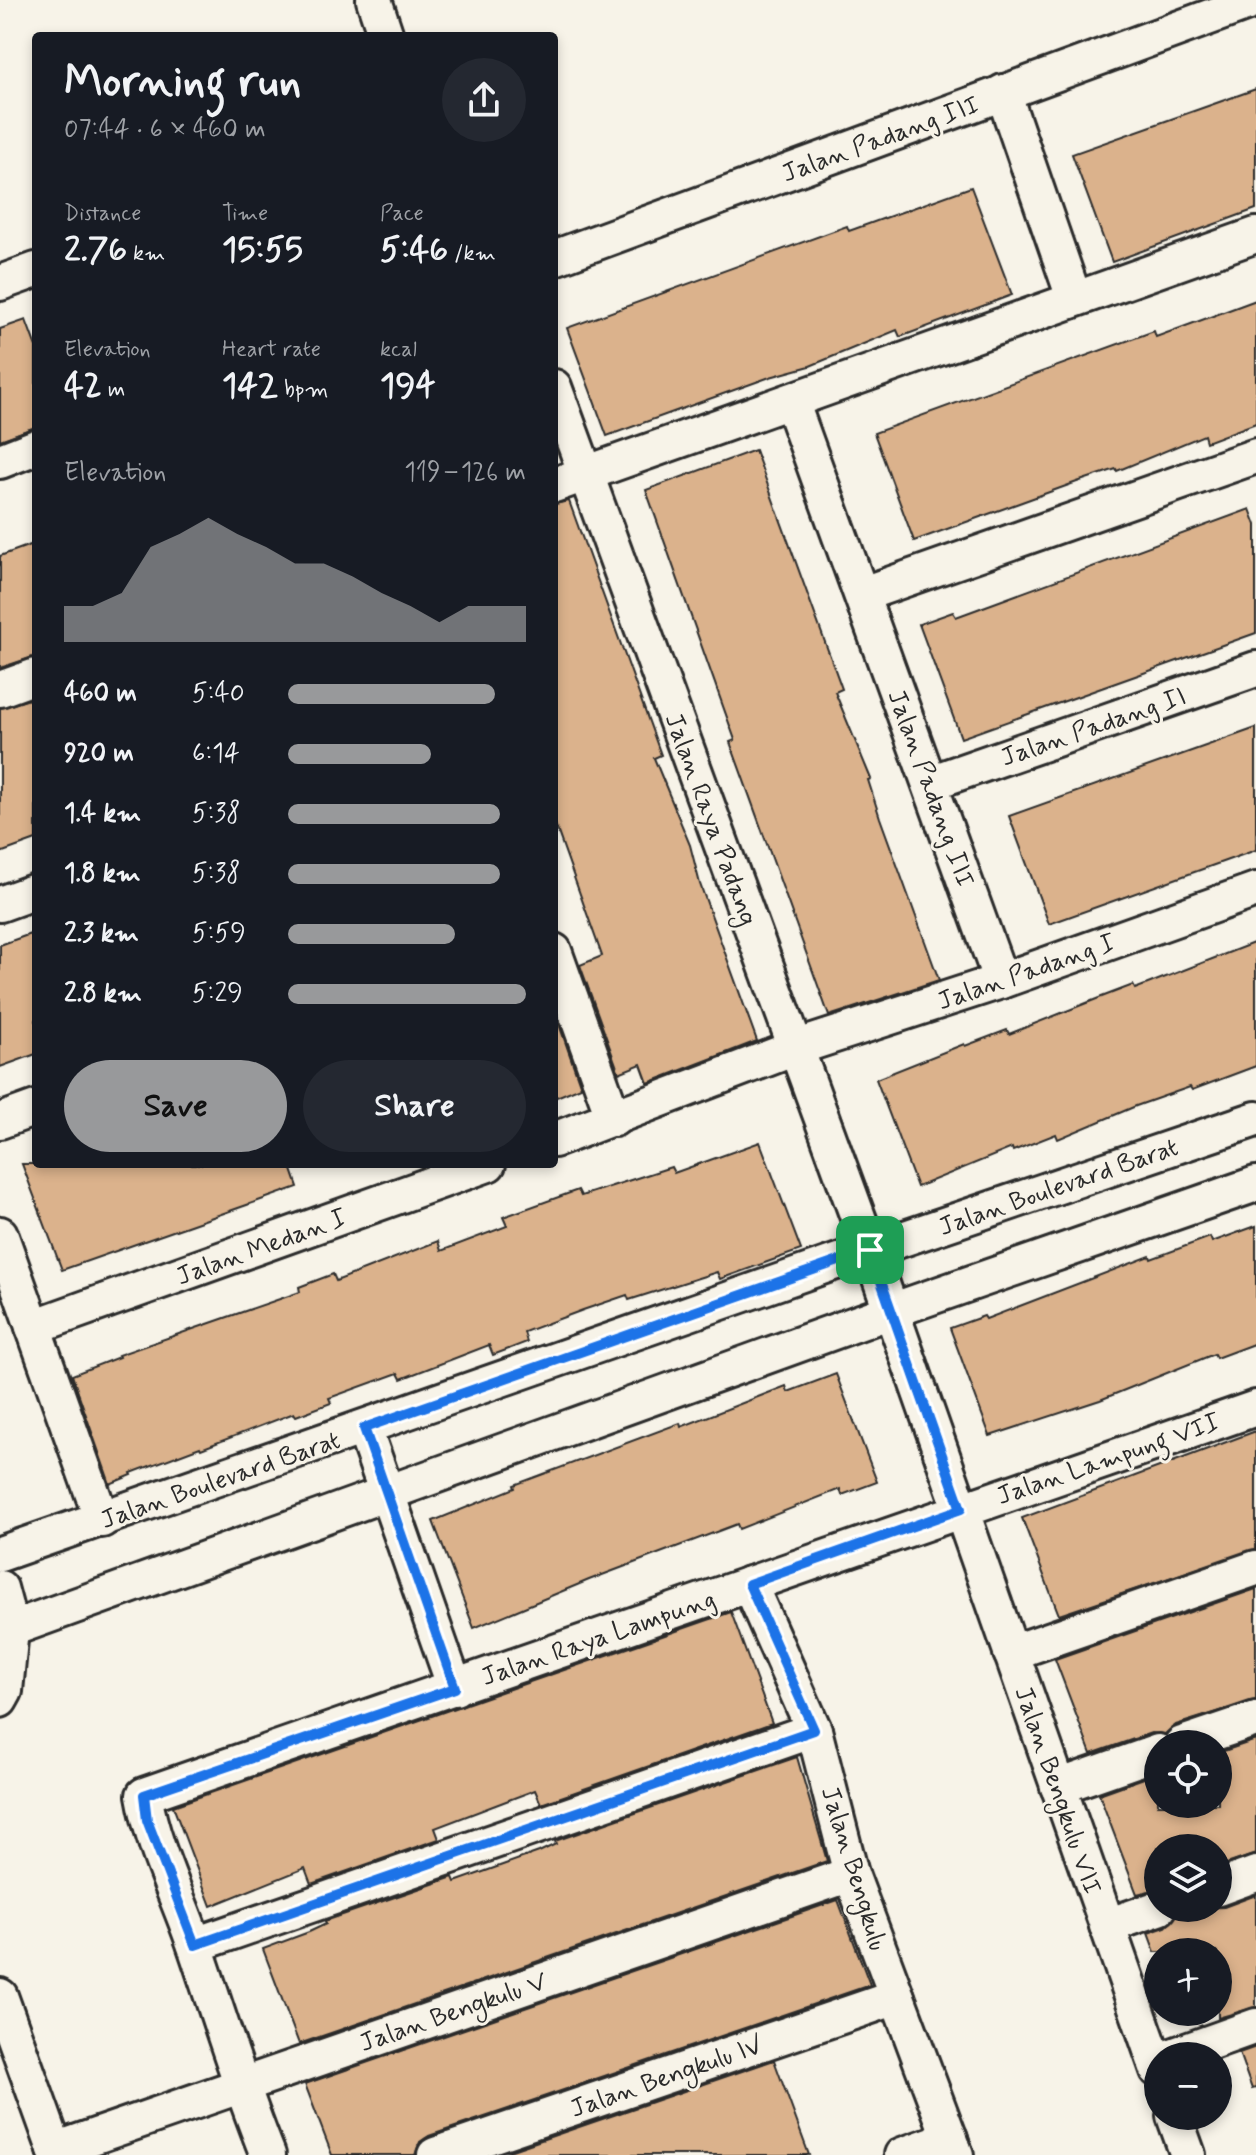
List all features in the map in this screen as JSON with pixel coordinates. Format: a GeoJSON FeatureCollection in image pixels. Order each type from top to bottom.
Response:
{"type":"FeatureCollection","features":[{"type":"Feature","properties":{"kind":"street"},"geometry":{"type":"LineString","coordinates":[[374,0],[385,32]]}},
{"type":"Feature","properties":{"kind":"street"},"geometry":{"type":"LineString","coordinates":[[1003,92],[1256,0]]}},
{"type":"Feature","properties":{"kind":"street","name":"Jalan Padang III"},"geometry":{"type":"LineString","coordinates":[[558,257],[1003,92],[1074,298]]}},
{"type":"Feature","properties":{"kind":"street"},"geometry":{"type":"LineString","coordinates":[[558,483],[1256,235]]}},
{"type":"Feature","properties":{"kind":"street"},"geometry":{"type":"LineString","coordinates":[[0,283],[32,271]]}},
{"type":"Feature","properties":{"kind":"street","name":"Jalan Raya Padang"},"geometry":{"type":"LineString","coordinates":[[558,398],[891,1311]]}},
{"type":"Feature","properties":{"kind":"street","name":"Jalan Padang III"},"geometry":{"type":"LineString","coordinates":[[791,401],[1001,981]]}},
{"type":"Feature","properties":{"kind":"street"},"geometry":{"type":"LineString","coordinates":[[0,461],[32,449]]}},
{"type":"Feature","properties":{"kind":"street"},"geometry":{"type":"LineString","coordinates":[[863,594],[1256,456]]}},
{"type":"Feature","properties":{"kind":"street","name":"Jalan Padang II"},"geometry":{"type":"LineString","coordinates":[[930,783],[1256,669]]}},
{"type":"Feature","properties":{"kind":"street"},"geometry":{"type":"LineString","coordinates":[[0,689],[32,677]]}},
{"type":"Feature","properties":{"kind":"street","name":"Jalan Padang I"},"geometry":{"type":"LineString","coordinates":[[795,1048],[1001,981],[1256,890]]}},
{"type":"Feature","properties":{"kind":"street"},"geometry":{"type":"LineString","coordinates":[[0,904],[32,892]]}},
{"type":"Feature","properties":{"kind":"street"},"geometry":{"type":"LineString","coordinates":[[558,962],[614,1119]]}},
{"type":"Feature","properties":{"kind":"street"},"geometry":{"type":"LineString","coordinates":[[558,1139],[795,1048]]}},
{"type":"Feature","properties":{"kind":"street"},"geometry":{"type":"LineString","coordinates":[[0,1121],[32,1109]]}},
{"type":"Feature","properties":{"kind":"street","name":"Jalan Boulevard Barat"},"geometry":{"type":"LineString","coordinates":[[0,1554],[870,1250],[1256,1119]]}},
{"type":"Feature","properties":{"kind":"street","name":"Jalan Medan I"},"geometry":{"type":"LineString","coordinates":[[33,1327],[477,1168]]}},
{"type":"Feature","properties":{"kind":"street"},"geometry":{"type":"LineString","coordinates":[[11,1629],[891,1311],[1256,1184]]}},
{"type":"Feature","properties":{"kind":"street"},"geometry":{"type":"LineString","coordinates":[[0,1234],[102,1520]]}},
{"type":"Feature","properties":{"kind":"street","name":"Jalan Bengkulu VII"},"geometry":{"type":"LineString","coordinates":[[891,1311],[1107,1926],[1153,2042]]}},
{"type":"Feature","properties":{"kind":"street","name":"Jalan Lampung VII"},"geometry":{"type":"LineString","coordinates":[[961,1509],[1256,1408]]}},
{"type":"Feature","properties":{"kind":"street"},"geometry":{"type":"LineString","coordinates":[[364,1428],[455,1688]]}},
{"type":"Feature","properties":{"kind":"street","name":"Jalan Raya Lampung"},"geometry":{"type":"LineString","coordinates":[[195,1945],[147,1820],[144,1795],[961,1509]]}},
{"type":"Feature","properties":{"kind":"street"},"geometry":{"type":"LineString","coordinates":[[1011,1653],[1256,1568]]}},
{"type":"Feature","properties":{"kind":"street","name":"Jalan Bengkulu"},"geometry":{"type":"LineString","coordinates":[[749,1584],[814,1730],[851,1874],[953,2147]]}},
{"type":"Feature","properties":{"kind":"street"},"geometry":{"type":"LineString","coordinates":[[0,1588],[11,1629],[5,1691],[0,1700]]}},
{"type":"Feature","properties":{"kind":"street"},"geometry":{"type":"LineString","coordinates":[[1223,1730],[1256,1719]]}},
{"type":"Feature","properties":{"kind":"street"},"geometry":{"type":"LineString","coordinates":[[268,2155],[239,2085],[195,1945],[814,1730]]}},
{"type":"Feature","properties":{"kind":"street"},"geometry":{"type":"LineString","coordinates":[[1058,1787],[1144,1757]]}},
{"type":"Feature","properties":{"kind":"street","name":"Jalan Bengkulu V"},"geometry":{"type":"LineString","coordinates":[[56,2152],[239,2085],[851,1874]]}},
{"type":"Feature","properties":{"kind":"street"},"geometry":{"type":"LineString","coordinates":[[1232,1883],[1256,1874]]}},
{"type":"Feature","properties":{"kind":"street"},"geometry":{"type":"LineString","coordinates":[[1107,1926],[1144,1913]]}},
{"type":"Feature","properties":{"kind":"street","name":"Jalan Bengkulu IV"},"geometry":{"type":"LineString","coordinates":[[435,2155],[897,1997]]}},
{"type":"Feature","properties":{"kind":"street"},"geometry":{"type":"LineString","coordinates":[[4,2017],[56,2152]]}},
{"type":"Feature","properties":{"kind":"street"},"geometry":{"type":"LineString","coordinates":[[1214,2042],[1256,2026]]}},
{"type":"Feature","properties":{"kind":"street"},"geometry":{"type":"LineString","coordinates":[[1179,2130],[1188,2155]]}},
{"type":"Feature","properties":{"kind":"street"},"geometry":{"type":"LineString","coordinates":[[902,2155],[953,2147]]}},
{"type":"Feature","properties":{"kind":"building"},"geometry":{"type":"Polygon","coordinates":[[[1256,89],[1256,209],[1112,262],[1072,154],[1256,89]]]}},
{"type":"Feature","properties":{"kind":"building"},"geometry":{"type":"Polygon","coordinates":[[[971,187],[1012,295],[900,337],[897,330],[810,366],[770,377],[607,436],[567,328],[847,226],[849,231],[971,187]]]}},
{"type":"Feature","properties":{"kind":"building"},"geometry":{"type":"Polygon","coordinates":[[[1256,300],[1256,423],[1206,442],[1204,435],[1117,471],[1077,482],[914,541],[874,433],[1154,331],[1156,337],[1256,300]]]}},
{"type":"Feature","properties":{"kind":"building"},"geometry":{"type":"Polygon","coordinates":[[[26,320],[32,336],[32,428],[0,440],[0,329],[26,320]]]}},
{"type":"Feature","properties":{"kind":"building"},"geometry":{"type":"Polygon","coordinates":[[[755,450],[842,689],[835,692],[871,779],[868,780],[880,818],[939,980],[829,1016],[730,742],[735,740],[646,490],[755,450]]]}},
{"type":"Feature","properties":{"kind":"building"},"geometry":{"type":"Polygon","coordinates":[[[569,501],[661,755],[654,758],[690,845],[700,884],[757,1041],[648,1083],[641,1064],[619,1073],[580,965],[602,956],[558,832],[558,503],[569,501]]]}},
{"type":"Feature","properties":{"kind":"building"},"geometry":{"type":"Polygon","coordinates":[[[1250,509],[1256,525],[1256,633],[961,738],[919,624],[953,612],[956,617],[1250,509]]]}},
{"type":"Feature","properties":{"kind":"building"},"geometry":{"type":"Polygon","coordinates":[[[32,544],[32,657],[0,668],[0,556],[32,544]]]}},
{"type":"Feature","properties":{"kind":"building"},"geometry":{"type":"Polygon","coordinates":[[[32,698],[32,841],[0,853],[0,708],[32,698]]]}},
{"type":"Feature","properties":{"kind":"building"},"geometry":{"type":"Polygon","coordinates":[[[1256,728],[1256,850],[1049,924],[1009,816],[1256,728]]]}},
{"type":"Feature","properties":{"kind":"building"},"geometry":{"type":"Polygon","coordinates":[[[32,933],[32,1055],[0,1067],[0,945],[32,933]]]}},
{"type":"Feature","properties":{"kind":"building"},"geometry":{"type":"Polygon","coordinates":[[[1256,942],[1256,1066],[1192,1090],[1190,1087],[1136,1106],[1058,1139],[1056,1134],[1013,1151],[1012,1148],[917,1187],[876,1079],[964,1044],[1007,1030],[1009,1034],[1133,985],[1135,989],[1256,942]]]}},
{"type":"Feature","properties":{"kind":"building"},"geometry":{"type":"Polygon","coordinates":[[[558,1021],[581,1087],[558,1096],[558,1021]]]}},
{"type":"Feature","properties":{"kind":"building"},"geometry":{"type":"Polygon","coordinates":[[[760,1142],[801,1250],[720,1279],[717,1272],[629,1300],[627,1295],[524,1332],[527,1342],[493,1355],[489,1345],[401,1379],[398,1373],[329,1398],[331,1403],[200,1447],[110,1484],[72,1375],[118,1355],[300,1292],[299,1287],[333,1274],[336,1281],[438,1241],[441,1251],[507,1226],[503,1217],[578,1190],[581,1196],[671,1167],[674,1173],[760,1142]]]}},
{"type":"Feature","properties":{"kind":"building"},"geometry":{"type":"Polygon","coordinates":[[[22,1164],[32,1164],[32,1168],[291,1168],[298,1187],[62,1270],[22,1164]]]}},
{"type":"Feature","properties":{"kind":"building"},"geometry":{"type":"Polygon","coordinates":[[[1256,1226],[1256,1343],[1216,1358],[1214,1354],[1100,1400],[990,1436],[950,1328],[984,1316],[986,1319],[1150,1256],[1151,1259],[1210,1237],[1212,1242],[1256,1226]]]}},
{"type":"Feature","properties":{"kind":"building"},"geometry":{"type":"Polygon","coordinates":[[[836,1374],[877,1482],[842,1495],[840,1489],[739,1529],[737,1524],[474,1628],[433,1521],[515,1488],[514,1485],[680,1423],[681,1427],[786,1386],[788,1392],[836,1374]]]}},
{"type":"Feature","properties":{"kind":"building"},"geometry":{"type":"Polygon","coordinates":[[[1256,1431],[1256,1549],[1059,1615],[1022,1518],[1256,1431]]]}},
{"type":"Feature","properties":{"kind":"building"},"geometry":{"type":"Polygon","coordinates":[[[1256,1589],[1256,1700],[1176,1725],[1170,1730],[1144,1730],[1144,1735],[1091,1754],[1055,1659],[1256,1589]]]}},
{"type":"Feature","properties":{"kind":"building"},"geometry":{"type":"Polygon","coordinates":[[[731,1612],[772,1723],[541,1804],[535,1790],[435,1828],[439,1839],[311,1884],[305,1868],[211,1906],[173,1806],[731,1612]]]}},
{"type":"Feature","properties":{"kind":"building"},"geometry":{"type":"Polygon","coordinates":[[[1256,1740],[1256,1854],[1232,1862],[1232,1834],[1144,1834],[1144,1892],[1137,1894],[1099,1794],[1144,1778],[1144,1818],[1232,1818],[1232,1748],[1256,1740]]]}},
{"type":"Feature","properties":{"kind":"building"},"geometry":{"type":"Polygon","coordinates":[[[797,1757],[827,1861],[299,2044],[263,1949],[309,1932],[326,1924],[325,1921],[453,1877],[455,1882],[539,1852],[556,1844],[555,1841],[797,1757]]]}},
{"type":"Feature","properties":{"kind":"building"},"geometry":{"type":"Polygon","coordinates":[[[1256,1895],[1256,2007],[1232,2014],[1232,1938],[1150,1938],[1148,1933],[1166,1927],[1171,1922],[1232,1922],[1232,1904],[1256,1895]]]}},
{"type":"Feature","properties":{"kind":"building"},"geometry":{"type":"Polygon","coordinates":[[[838,1900],[870,1985],[429,2136],[420,2142],[415,2155],[332,2155],[305,2084],[838,1900]]]}},
{"type":"Feature","properties":{"kind":"building"},"geometry":{"type":"Polygon","coordinates":[[[1256,2047],[1256,2088],[1252,2089],[1239,2053],[1256,2047]]]}},
{"type":"Feature","properties":{"kind":"building"},"geometry":{"type":"Polygon","coordinates":[[[774,2060],[809,2155],[510,2155],[509,2151],[774,2060]]]}},
{"type":"Feature","properties":{"kind":"route"},"geometry":{"type":"LineString","coordinates":[[870,1250],[961,1509],[749,1584],[814,1730],[195,1945],[147,1820],[144,1795],[455,1688],[364,1428],[870,1250]]}}]}
